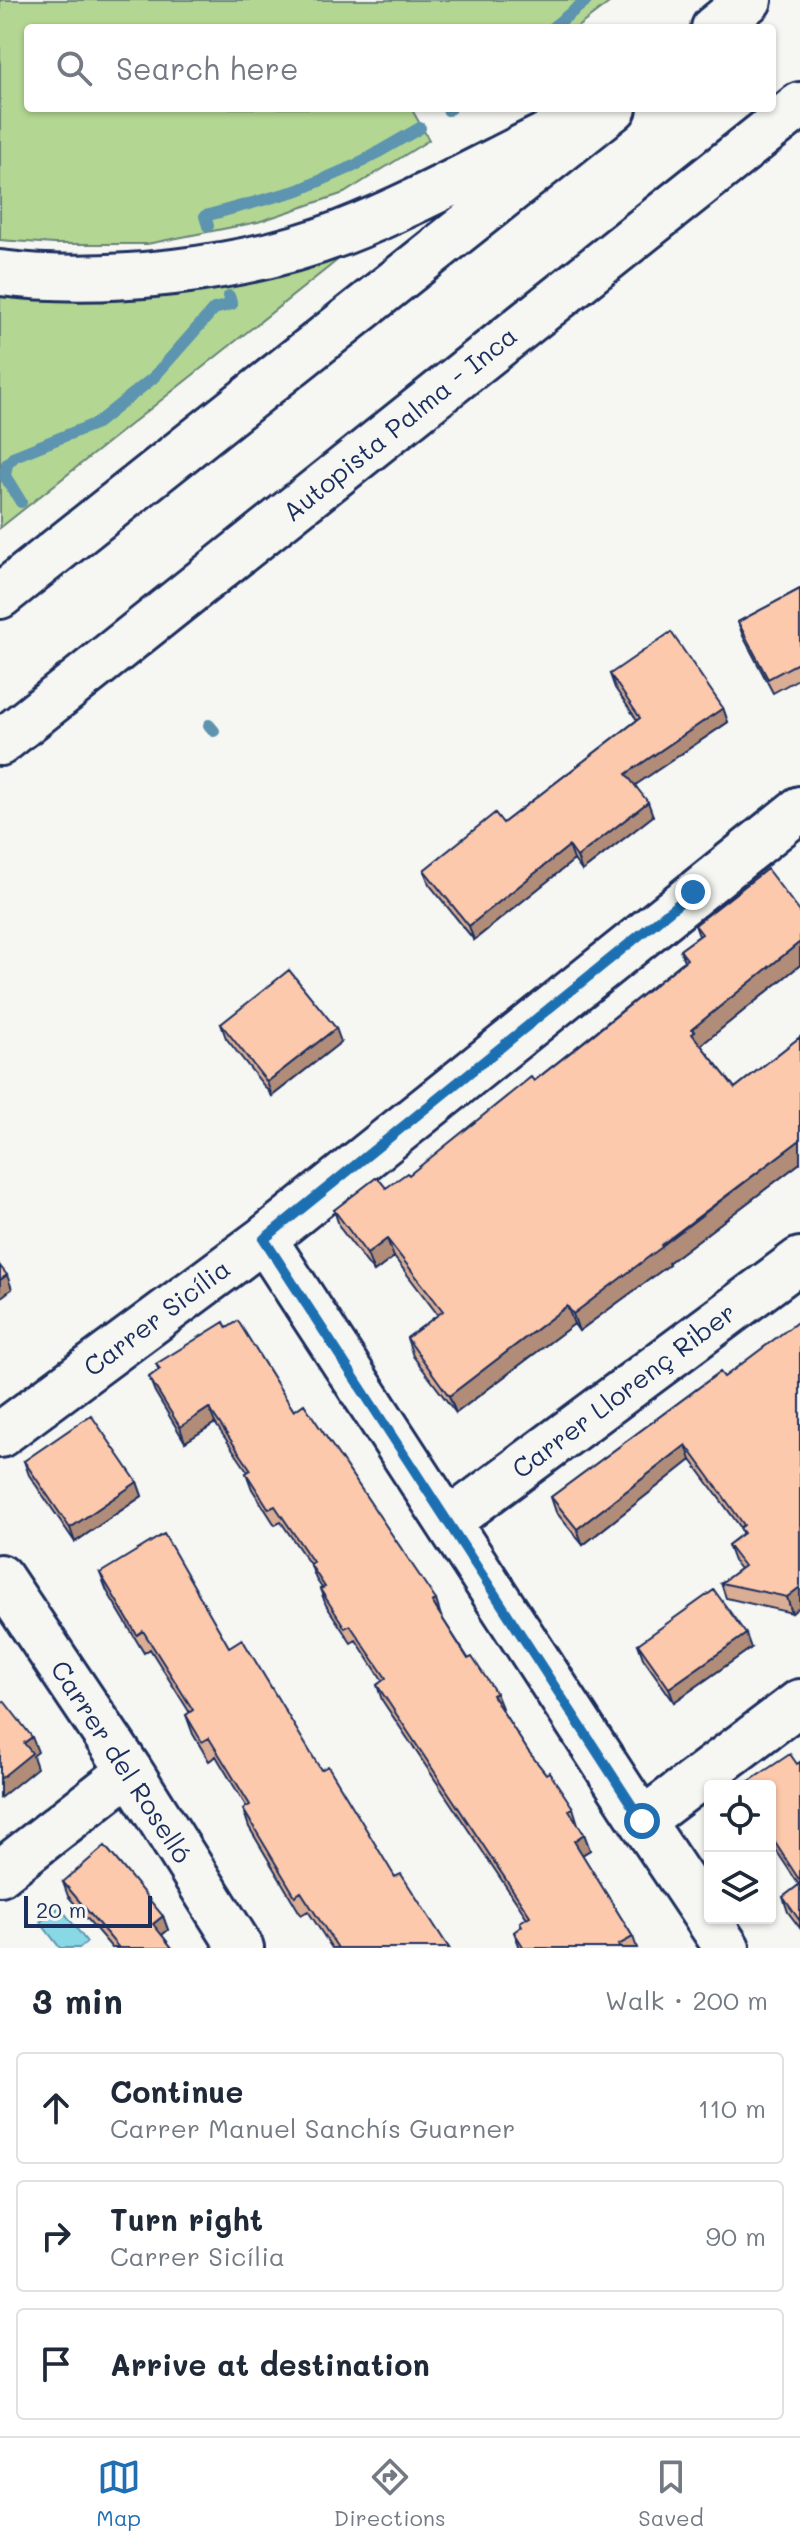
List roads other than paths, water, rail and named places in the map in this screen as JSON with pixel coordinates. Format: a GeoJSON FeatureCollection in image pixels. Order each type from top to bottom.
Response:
{"type":"FeatureCollection","features":[{"type":"Feature","properties":{"kind":"main road"},"geometry":{"type":"LineString","coordinates":[[719,24],[749,0]]}},
{"type":"Feature","properties":{"kind":"main road","name":"Autopista Palma - Inca"},"geometry":{"type":"LineString","coordinates":[[0,743],[800,105]]}},
{"type":"Feature","properties":{"kind":"main road"},"geometry":{"type":"LineString","coordinates":[[0,273],[86,278],[151,274],[272,254],[339,234],[593,112]]}},
{"type":"Feature","properties":{"kind":"main road"},"geometry":{"type":"LineString","coordinates":[[0,596],[609,112]]}},
{"type":"Feature","properties":{"kind":"main road"},"geometry":{"type":"LineString","coordinates":[[672,208],[800,143]]}},
{"type":"Feature","properties":{"kind":"main road","name":"Carrer Sicília"},"geometry":{"type":"LineString","coordinates":[[0,1435],[264,1239],[800,809]]}},
{"type":"Feature","properties":{"kind":"main road"},"geometry":{"type":"LineString","coordinates":[[264,1239],[727,1948]]}},
{"type":"Feature","properties":{"kind":"main road","name":"Carrer Llorenç Riber"},"geometry":{"type":"LineString","coordinates":[[448,1522],[800,1260]]}},
{"type":"Feature","properties":{"kind":"main road","name":"Carrer del Roselló"},"geometry":{"type":"LineString","coordinates":[[0,1577],[130,1771],[241,1948]]}},
{"type":"Feature","properties":{"kind":"main road"},"geometry":{"type":"LineString","coordinates":[[642,1821],[800,1702]]}},
{"type":"Feature","properties":{"kind":"main road"},"geometry":{"type":"LineString","coordinates":[[0,1873],[130,1771]]}},
{"type":"Feature","properties":{"kind":"water"},"geometry":{"type":"Polygon","coordinates":[[[60,1907],[87,1942],[80,1948],[60,1948],[40,1922],[60,1907]]]}},
{"type":"Feature","properties":{"kind":"waterway"},"geometry":{"type":"LineString","coordinates":[[557,24],[587,0]]}},
{"type":"Feature","properties":{"kind":"waterway"},"geometry":{"type":"LineString","coordinates":[[208,226],[205,216],[299,190],[356,165],[420,128]]}},
{"type":"Feature","properties":{"kind":"waterway"},"geometry":{"type":"LineString","coordinates":[[21,502],[5,476],[7,464],[15,456],[97,423],[153,378],[214,309],[232,304],[229,296]]}},
{"type":"Feature","properties":{"kind":"waterway"},"geometry":{"type":"LineString","coordinates":[[209,725],[214,731]]}}]}
